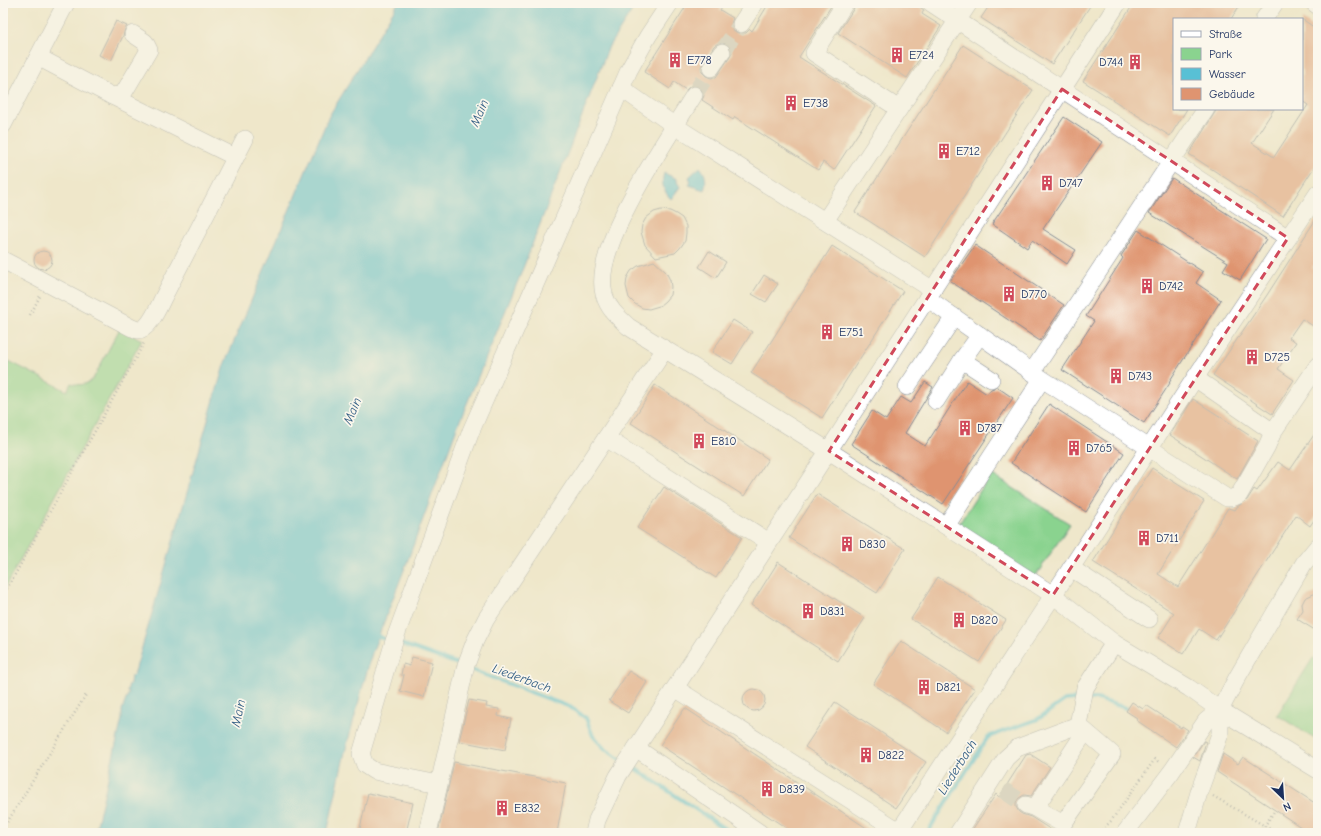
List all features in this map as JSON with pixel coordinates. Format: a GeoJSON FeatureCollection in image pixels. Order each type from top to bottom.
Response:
{"type":"FeatureCollection","features":[{"type":"Feature","properties":{"kind":"street"},"geometry":{"type":"LineString","coordinates":[[3,125],[66,3]]}},
{"type":"Feature","properties":{"kind":"street"},"geometry":{"type":"LineString","coordinates":[[439,784],[374,771],[365,764],[361,754],[389,658],[471,432],[629,70],[648,36],[670,3]]}},
{"type":"Feature","properties":{"kind":"street"},"geometry":{"type":"LineString","coordinates":[[741,24],[755,3]]}},
{"type":"Feature","properties":{"kind":"street"},"geometry":{"type":"LineString","coordinates":[[845,3],[814,53],[899,109]]}},
{"type":"Feature","properties":{"kind":"street"},"geometry":{"type":"LineString","coordinates":[[931,3],[1288,238]]}},
{"type":"Feature","properties":{"kind":"street"},"geometry":{"type":"LineString","coordinates":[[825,221],[969,3]]}},
{"type":"Feature","properties":{"kind":"street"},"geometry":{"type":"LineString","coordinates":[[597,831],[597,820],[618,776],[1118,3]]}},
{"type":"Feature","properties":{"kind":"street"},"geometry":{"type":"LineString","coordinates":[[1265,18],[1275,3]]}},
{"type":"Feature","properties":{"kind":"street"},"geometry":{"type":"LineString","coordinates":[[1314,3],[1318,6]]}},
{"type":"Feature","properties":{"kind":"street"},"geometry":{"type":"LineString","coordinates":[[112,96],[123,94],[149,50],[145,42],[133,34]]}},
{"type":"Feature","properties":{"kind":"street"},"geometry":{"type":"LineString","coordinates":[[712,68],[722,52]]}},
{"type":"Feature","properties":{"kind":"street"},"geometry":{"type":"LineString","coordinates":[[38,57],[112,96],[235,157]]}},
{"type":"Feature","properties":{"kind":"street"},"geometry":{"type":"LineString","coordinates":[[621,88],[675,126],[825,221],[930,294],[954,317],[1037,375],[1227,498],[1232,498],[1239,495],[1274,432],[1318,365]]}},
{"type":"Feature","properties":{"kind":"street"},"geometry":{"type":"LineString","coordinates":[[694,95],[631,198],[608,251],[602,280],[604,294],[610,309],[629,327],[828,451],[1053,595],[1114,643],[1189,688],[1220,710],[1318,770]]}},
{"type":"Feature","properties":{"kind":"street"},"geometry":{"type":"LineString","coordinates":[[946,526],[1037,375],[1205,110]]}},
{"type":"Feature","properties":{"kind":"street"},"geometry":{"type":"LineString","coordinates":[[3,260],[132,328],[138,330],[144,328],[150,322],[163,298],[244,139]]}},
{"type":"Feature","properties":{"kind":"street"},"geometry":{"type":"LineString","coordinates":[[675,688],[898,832],[1194,378],[1318,193]]}},
{"type":"Feature","properties":{"kind":"street"},"geometry":{"type":"LineString","coordinates":[[907,387],[954,317]]}},
{"type":"Feature","properties":{"kind":"street"},"geometry":{"type":"LineString","coordinates":[[936,401],[980,335]]}},
{"type":"Feature","properties":{"kind":"street"},"geometry":{"type":"LineString","coordinates":[[428,833],[466,665],[475,641],[486,619],[665,349]]}},
{"type":"Feature","properties":{"kind":"street"},"geometry":{"type":"LineString","coordinates":[[962,360],[991,379]]}},
{"type":"Feature","properties":{"kind":"street"},"geometry":{"type":"LineString","coordinates":[[1194,378],[1274,432]]}},
{"type":"Feature","properties":{"kind":"street"},"geometry":{"type":"LineString","coordinates":[[606,438],[769,542]]}},
{"type":"Feature","properties":{"kind":"street"},"geometry":{"type":"LineString","coordinates":[[1124,833],[1172,771],[1206,721],[1220,710],[1238,676],[1304,563],[1318,546]]}},
{"type":"Feature","properties":{"kind":"street"},"geometry":{"type":"LineString","coordinates":[[1071,568],[1149,619]]}},
{"type":"Feature","properties":{"kind":"street"},"geometry":{"type":"LineString","coordinates":[[1081,728],[1112,754],[1063,824],[1031,807],[1081,728],[1081,707],[1085,688],[1114,643]]}},
{"type":"Feature","properties":{"kind":"street"},"geometry":{"type":"LineString","coordinates":[[1187,833],[1200,789],[1220,734],[1220,710]]}},
{"type":"Feature","properties":{"kind":"street"},"geometry":{"type":"LineString","coordinates":[[958,833],[997,786],[1006,758],[1017,748],[1081,728]]}},
{"type":"Feature","properties":{"kind":"street"},"geometry":{"type":"LineString","coordinates":[[636,748],[760,833]]}},
{"type":"Feature","properties":{"kind":"path"},"geometry":{"type":"LineString","coordinates":[[30,315],[47,283]]}},
{"type":"Feature","properties":{"kind":"path"},"geometry":{"type":"LineString","coordinates":[[3,596],[145,342],[144,328]]}},
{"type":"Feature","properties":{"kind":"path"},"geometry":{"type":"LineString","coordinates":[[3,829],[87,693]]}},
{"type":"Feature","properties":{"kind":"path"},"geometry":{"type":"LineString","coordinates":[[1260,833],[1275,810]]}},
{"type":"Feature","properties":{"kind":"highlighted area"},"geometry":{"type":"Polygon","coordinates":[[[1062,89],[1288,238],[1053,595],[829,451],[1062,89]]]}},
{"type":"Feature","properties":{"kind":"green space"},"geometry":{"type":"Polygon","coordinates":[[[120,328],[142,340],[3,591],[3,358],[67,391],[71,383],[83,384],[88,383],[93,379],[120,328]]]}},
{"type":"Feature","properties":{"kind":"green space"},"geometry":{"type":"Polygon","coordinates":[[[991,474],[1070,524],[1035,577],[957,527],[991,474]]]}},
{"type":"Feature","properties":{"kind":"green space"},"geometry":{"type":"Polygon","coordinates":[[[1313,658],[1318,660],[1318,741],[1277,715],[1313,658]]]}},
{"type":"Feature","properties":{"kind":"water","name":"Main"},"geometry":{"type":"Polygon","coordinates":[[[398,3],[637,3],[609,46],[520,276],[456,430],[372,653],[345,752],[327,833],[95,833],[122,719],[122,710],[129,692],[127,691],[129,684],[131,684],[131,676],[134,675],[224,365],[329,116],[398,3]]]}},
{"type":"Feature","properties":{"kind":"water"},"geometry":{"type":"Polygon","coordinates":[[[700,167],[704,172],[704,190],[689,185],[691,182],[689,177],[700,167]]]}},
{"type":"Feature","properties":{"kind":"water"},"geometry":{"type":"Polygon","coordinates":[[[664,173],[677,179],[680,187],[671,199],[663,187],[664,173]]]}},
{"type":"Feature","properties":{"kind":"building"},"geometry":{"type":"Polygon","coordinates":[[[688,3],[724,3],[720,10],[733,18],[731,24],[732,29],[741,34],[746,33],[750,29],[752,31],[769,3],[833,3],[799,57],[876,106],[834,170],[823,162],[818,170],[735,117],[733,120],[702,100],[704,96],[703,91],[699,86],[690,86],[686,90],[674,82],[670,89],[644,72],[688,3]],[[723,42],[714,46],[701,67],[702,72],[706,76],[711,78],[716,77],[730,57],[732,53],[728,44],[723,42]]]}},
{"type":"Feature","properties":{"kind":"building","name":"E724"},"geometry":{"type":"Polygon","coordinates":[[[855,3],[914,3],[924,10],[922,14],[941,26],[907,78],[838,33],[854,8],[855,3]]]}},
{"type":"Feature","properties":{"kind":"building"},"geometry":{"type":"Polygon","coordinates":[[[991,3],[1092,3],[1052,64],[981,18],[991,3]]]}},
{"type":"Feature","properties":{"kind":"building","name":"D744"},"geometry":{"type":"Polygon","coordinates":[[[1134,3],[1241,3],[1232,18],[1173,18],[1173,110],[1186,110],[1170,136],[1083,81],[1134,3]]]}},
{"type":"Feature","properties":{"kind":"building"},"geometry":{"type":"Polygon","coordinates":[[[1303,20],[1318,30],[1318,161],[1283,216],[1189,154],[1216,110],[1273,110],[1252,143],[1274,157],[1308,105],[1303,102],[1303,20]]]}},
{"type":"Feature","properties":{"kind":"building"},"geometry":{"type":"Polygon","coordinates":[[[116,21],[127,26],[111,61],[99,55],[116,21]]]}},
{"type":"Feature","properties":{"kind":"building","name":"E712"},"geometry":{"type":"Polygon","coordinates":[[[963,45],[1033,90],[925,257],[855,212],[963,45]]]}},
{"type":"Feature","properties":{"kind":"building","name":"D747"},"geometry":{"type":"Polygon","coordinates":[[[1064,117],[1102,142],[1043,229],[1076,250],[1067,264],[1032,240],[1027,248],[992,224],[1064,117]]]}},
{"type":"Feature","properties":{"kind":"building"},"geometry":{"type":"Polygon","coordinates":[[[1172,178],[1266,239],[1240,280],[1223,270],[1228,262],[1149,213],[1172,178]]]}},
{"type":"Feature","properties":{"kind":"building"},"geometry":{"type":"Polygon","coordinates":[[[661,210],[670,211],[682,218],[686,226],[686,233],[685,241],[675,253],[656,257],[645,245],[641,232],[642,225],[646,218],[654,212],[661,210]]]}},
{"type":"Feature","properties":{"kind":"building","name":"D725"},"geometry":{"type":"Polygon","coordinates":[[[1318,216],[1318,259],[1312,268],[1318,272],[1318,329],[1302,319],[1289,338],[1296,342],[1278,369],[1294,380],[1272,414],[1213,375],[1318,216]]]}},
{"type":"Feature","properties":{"kind":"building"},"geometry":{"type":"Polygon","coordinates":[[[1138,230],[1203,272],[1196,283],[1221,300],[1144,423],[1062,370],[1094,321],[1086,316],[1123,258],[1121,256],[1138,230]]]}},
{"type":"Feature","properties":{"kind":"building","name":"D770"},"geometry":{"type":"Polygon","coordinates":[[[975,245],[1064,305],[1040,341],[950,281],[975,245]]]}},
{"type":"Feature","properties":{"kind":"building","name":"E751"},"geometry":{"type":"Polygon","coordinates":[[[832,246],[903,291],[822,418],[751,373],[832,246]]]}},
{"type":"Feature","properties":{"kind":"building"},"geometry":{"type":"Polygon","coordinates":[[[39,251],[47,251],[52,256],[50,267],[47,269],[39,269],[34,264],[34,256],[39,251]]]}},
{"type":"Feature","properties":{"kind":"building"},"geometry":{"type":"Polygon","coordinates":[[[709,251],[726,262],[716,278],[699,267],[709,251]]]}},
{"type":"Feature","properties":{"kind":"building"},"geometry":{"type":"Polygon","coordinates":[[[654,261],[666,272],[670,280],[670,295],[659,306],[649,309],[642,308],[629,298],[626,286],[627,278],[631,271],[638,266],[654,261]]]}},
{"type":"Feature","properties":{"kind":"building"},"geometry":{"type":"Polygon","coordinates":[[[764,275],[778,284],[766,302],[752,294],[764,275]]]}},
{"type":"Feature","properties":{"kind":"building"},"geometry":{"type":"Polygon","coordinates":[[[733,320],[752,332],[732,364],[712,352],[733,320]]]}},
{"type":"Feature","properties":{"kind":"building","name":"D787"},"geometry":{"type":"Polygon","coordinates":[[[967,381],[987,394],[991,389],[997,387],[1013,398],[943,504],[851,444],[872,411],[886,420],[901,397],[911,403],[925,382],[933,387],[905,433],[925,446],[967,381]]]}},
{"type":"Feature","properties":{"kind":"building","name":"E810"},"geometry":{"type":"Polygon","coordinates":[[[655,385],[768,459],[744,496],[631,423],[655,385]]]}},
{"type":"Feature","properties":{"kind":"building"},"geometry":{"type":"Polygon","coordinates":[[[1193,399],[1258,441],[1237,479],[1170,435],[1193,399]]]}},
{"type":"Feature","properties":{"kind":"building","name":"D765"},"geometry":{"type":"Polygon","coordinates":[[[1049,404],[1124,453],[1086,512],[1011,463],[1049,404]]]}},
{"type":"Feature","properties":{"kind":"building","name":"D711"},"geometry":{"type":"Polygon","coordinates":[[[1318,429],[1318,514],[1310,526],[1296,515],[1216,640],[1199,629],[1183,654],[1158,638],[1174,613],[1093,562],[1152,468],[1204,501],[1158,574],[1178,587],[1228,508],[1235,510],[1247,500],[1254,489],[1257,491],[1278,462],[1290,470],[1318,429]]]}},
{"type":"Feature","properties":{"kind":"building"},"geometry":{"type":"Polygon","coordinates":[[[664,487],[742,537],[716,578],[637,528],[664,487]]]}},
{"type":"Feature","properties":{"kind":"building","name":"D830"},"geometry":{"type":"Polygon","coordinates":[[[817,494],[905,549],[877,593],[789,538],[817,494]]]}},
{"type":"Feature","properties":{"kind":"building","name":"D831"},"geometry":{"type":"Polygon","coordinates":[[[778,562],[865,618],[838,661],[751,605],[778,562]]]}},
{"type":"Feature","properties":{"kind":"building","name":"D820"},"geometry":{"type":"Polygon","coordinates":[[[938,577],[1006,620],[979,662],[911,619],[938,577]]]}},
{"type":"Feature","properties":{"kind":"building"},"geometry":{"type":"Polygon","coordinates":[[[1318,592],[1318,632],[1297,619],[1303,610],[1302,604],[1305,598],[1318,592]]]}},
{"type":"Feature","properties":{"kind":"building","name":"D821"},"geometry":{"type":"Polygon","coordinates":[[[901,641],[975,689],[946,732],[873,684],[901,641]]]}},
{"type":"Feature","properties":{"kind":"building"},"geometry":{"type":"Polygon","coordinates":[[[412,657],[432,662],[424,697],[400,691],[404,675],[401,675],[403,664],[410,666],[412,657]]]}},
{"type":"Feature","properties":{"kind":"building"},"geometry":{"type":"Polygon","coordinates":[[[629,671],[647,682],[628,713],[609,701],[629,671]]]}},
{"type":"Feature","properties":{"kind":"building"},"geometry":{"type":"Polygon","coordinates":[[[754,689],[762,692],[765,700],[762,708],[754,711],[746,708],[743,700],[746,692],[754,689]]]}},
{"type":"Feature","properties":{"kind":"building"},"geometry":{"type":"Polygon","coordinates":[[[469,700],[487,703],[486,707],[499,709],[498,716],[511,719],[505,750],[459,741],[469,700]]]}},
{"type":"Feature","properties":{"kind":"building","name":"D822"},"geometry":{"type":"Polygon","coordinates":[[[835,702],[926,762],[896,808],[805,747],[835,702]]]}},
{"type":"Feature","properties":{"kind":"building"},"geometry":{"type":"Polygon","coordinates":[[[1132,702],[1143,709],[1146,705],[1181,728],[1182,726],[1188,730],[1176,747],[1136,720],[1137,718],[1126,711],[1132,702]]]}},
{"type":"Feature","properties":{"kind":"building","name":"D839"},"geometry":{"type":"Polygon","coordinates":[[[685,708],[874,833],[794,833],[660,745],[685,708]]]}},
{"type":"Feature","properties":{"kind":"building"},"geometry":{"type":"Polygon","coordinates":[[[1204,741],[1206,742],[1200,761],[1193,757],[1204,741]]]}},
{"type":"Feature","properties":{"kind":"building"},"geometry":{"type":"Polygon","coordinates":[[[1030,754],[1050,767],[1031,796],[1024,795],[1019,798],[1016,802],[1016,807],[1022,814],[1031,817],[1056,833],[970,833],[996,794],[999,797],[1026,755],[1030,754]]]}},
{"type":"Feature","properties":{"kind":"building"},"geometry":{"type":"Polygon","coordinates":[[[1223,754],[1238,764],[1243,757],[1318,805],[1318,833],[1310,833],[1217,772],[1223,754]]]}},
{"type":"Feature","properties":{"kind":"building","name":"E832"},"geometry":{"type":"Polygon","coordinates":[[[454,762],[566,783],[557,833],[438,833],[454,762]]]}},
{"type":"Feature","properties":{"kind":"building"},"geometry":{"type":"Polygon","coordinates":[[[368,793],[413,803],[406,833],[359,833],[368,793]]]}},
{"type":"Feature","properties":{"kind":"waterway","name":"Liederbach"},"geometry":{"type":"LineString","coordinates":[[373,634],[389,641]]}},
{"type":"Feature","properties":{"kind":"waterway","name":"Liederbach"},"geometry":{"type":"LineString","coordinates":[[398,643],[461,665]]}},
{"type":"Feature","properties":{"kind":"waterway","name":"Liederbach"},"geometry":{"type":"LineString","coordinates":[[469,669],[570,707],[586,718],[593,736],[604,748],[622,761]]}},
{"type":"Feature","properties":{"kind":"waterway","name":"Liederbach"},"geometry":{"type":"LineString","coordinates":[[927,833],[988,737],[1038,719],[1065,700],[1079,699]]}},
{"type":"Feature","properties":{"kind":"waterway","name":"Liederbach"},"geometry":{"type":"LineString","coordinates":[[1088,699],[1097,699],[1126,708]]}},
{"type":"Feature","properties":{"kind":"waterway","name":"Liederbach"},"geometry":{"type":"LineString","coordinates":[[630,765],[731,833]]}},
{"type":"Feature","properties":{"kind":"tunnel"},"geometry":{"type":"LineString","coordinates":[[722,52],[741,24]]}},
{"type":"Feature","properties":{"kind":"tunnel"},"geometry":{"type":"LineString","coordinates":[[694,95],[711,68]]}},
{"type":"Feature","properties":{"kind":"tunnel"},"geometry":{"type":"LineString","coordinates":[[1003,790],[1026,805]]}},
{"type":"Feature","properties":{"kind":"place","name":"E724"},"geometry":{"type":"Point","coordinates":[897,55]}},
{"type":"Feature","properties":{"kind":"place","name":"E778"},"geometry":{"type":"Point","coordinates":[675,60]}},
{"type":"Feature","properties":{"kind":"place","name":"D744"},"geometry":{"type":"Point","coordinates":[1135,62]}},
{"type":"Feature","properties":{"kind":"place","name":"E738"},"geometry":{"type":"Point","coordinates":[791,103]}},
{"type":"Feature","properties":{"kind":"place","name":"E712"},"geometry":{"type":"Point","coordinates":[944,151]}},
{"type":"Feature","properties":{"kind":"place","name":"D747"},"geometry":{"type":"Point","coordinates":[1047,183]}},
{"type":"Feature","properties":{"kind":"place","name":"D742"},"geometry":{"type":"Point","coordinates":[1147,286]}},
{"type":"Feature","properties":{"kind":"place","name":"D770"},"geometry":{"type":"Point","coordinates":[1009,294]}},
{"type":"Feature","properties":{"kind":"place","name":"E751"},"geometry":{"type":"Point","coordinates":[827,332]}},
{"type":"Feature","properties":{"kind":"place","name":"D725"},"geometry":{"type":"Point","coordinates":[1252,357]}},
{"type":"Feature","properties":{"kind":"place","name":"D743"},"geometry":{"type":"Point","coordinates":[1116,376]}},
{"type":"Feature","properties":{"kind":"place","name":"D787"},"geometry":{"type":"Point","coordinates":[965,428]}},
{"type":"Feature","properties":{"kind":"place","name":"E810"},"geometry":{"type":"Point","coordinates":[699,441]}},
{"type":"Feature","properties":{"kind":"place","name":"D765"},"geometry":{"type":"Point","coordinates":[1074,448]}},
{"type":"Feature","properties":{"kind":"place","name":"D711"},"geometry":{"type":"Point","coordinates":[1144,538]}},
{"type":"Feature","properties":{"kind":"place","name":"D830"},"geometry":{"type":"Point","coordinates":[847,544]}},
{"type":"Feature","properties":{"kind":"place","name":"D831"},"geometry":{"type":"Point","coordinates":[808,611]}},
{"type":"Feature","properties":{"kind":"place","name":"D820"},"geometry":{"type":"Point","coordinates":[959,620]}},
{"type":"Feature","properties":{"kind":"place","name":"D821"},"geometry":{"type":"Point","coordinates":[924,687]}},
{"type":"Feature","properties":{"kind":"place","name":"D822"},"geometry":{"type":"Point","coordinates":[866,755]}},
{"type":"Feature","properties":{"kind":"place","name":"D839"},"geometry":{"type":"Point","coordinates":[767,789]}},
{"type":"Feature","properties":{"kind":"place","name":"E832"},"geometry":{"type":"Point","coordinates":[502,808]}}]}
